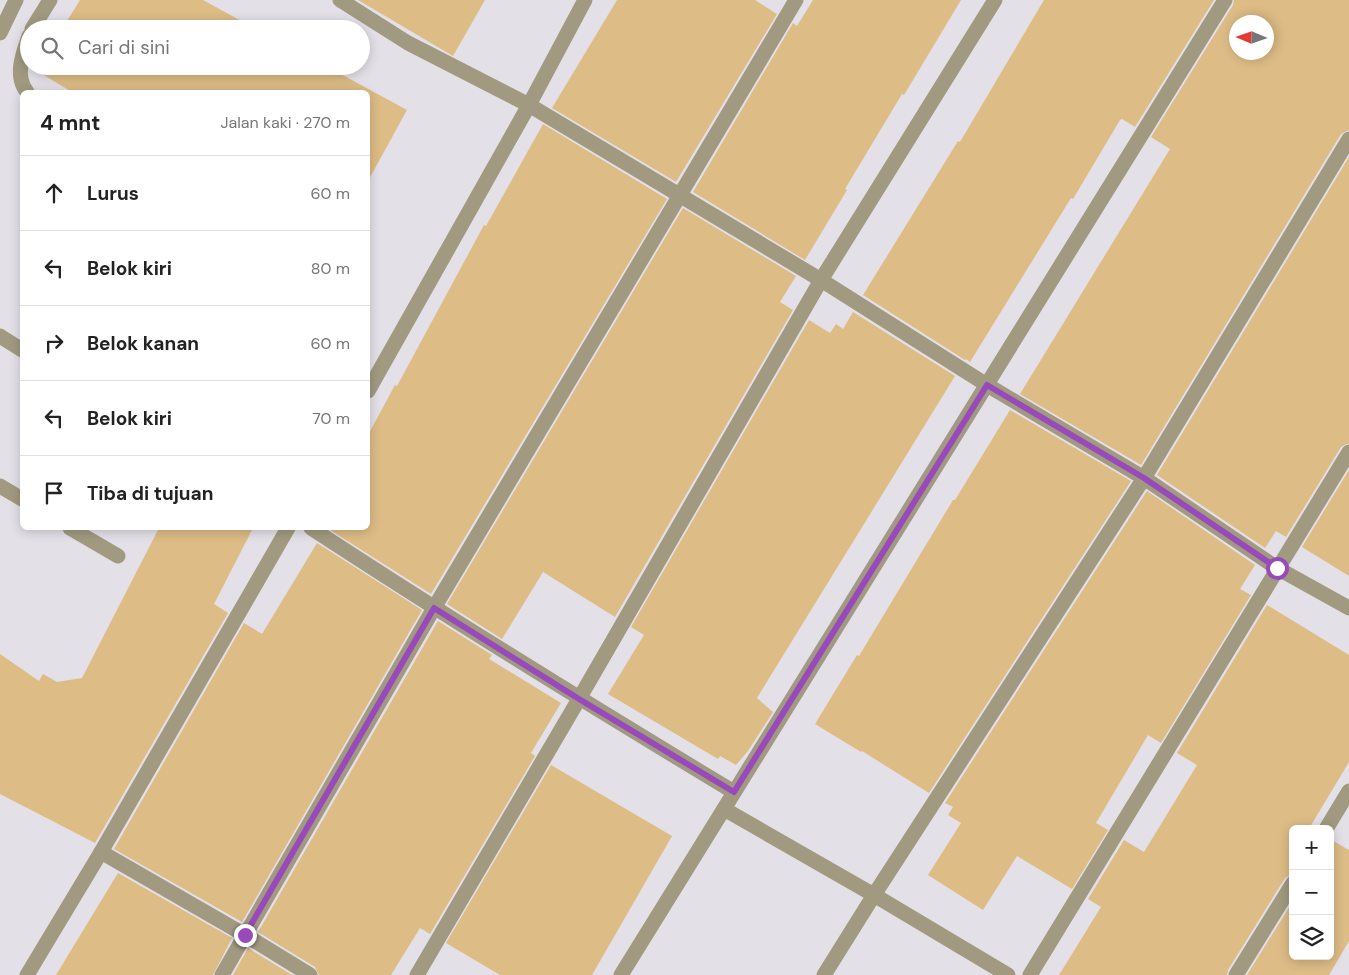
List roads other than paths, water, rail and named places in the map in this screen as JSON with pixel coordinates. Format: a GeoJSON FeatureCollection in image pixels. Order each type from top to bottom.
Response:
{"type":"FeatureCollection","features":[{"type":"Feature","properties":{"kind":"street"},"geometry":{"type":"LineString","coordinates":[[0,33],[16,0]]}},
{"type":"Feature","properties":{"kind":"street"},"geometry":{"type":"LineString","coordinates":[[38,20],[50,0]]}},
{"type":"Feature","properties":{"kind":"street"},"geometry":{"type":"LineString","coordinates":[[340,0],[408,43],[530,105],[821,280],[987,385],[1144,478],[1277,568],[1349,608]]}},
{"type":"Feature","properties":{"kind":"street"},"geometry":{"type":"LineString","coordinates":[[370,387],[530,105],[585,0]]}},
{"type":"Feature","properties":{"kind":"street"},"geometry":{"type":"LineString","coordinates":[[222,975],[434,608],[796,0]]}},
{"type":"Feature","properties":{"kind":"street"},"geometry":{"type":"LineString","coordinates":[[417,975],[821,280],[995,0]]}},
{"type":"Feature","properties":{"kind":"street"},"geometry":{"type":"LineString","coordinates":[[622,975],[1225,0]]}},
{"type":"Feature","properties":{"kind":"street"},"geometry":{"type":"LineString","coordinates":[[20,75],[26,90]]}},
{"type":"Feature","properties":{"kind":"street"},"geometry":{"type":"LineString","coordinates":[[824,975],[874,894],[1144,478],[1349,139]]}},
{"type":"Feature","properties":{"kind":"street"},"geometry":{"type":"LineString","coordinates":[[0,336],[20,349]]}},
{"type":"Feature","properties":{"kind":"street"},"geometry":{"type":"LineString","coordinates":[[1030,975],[1349,452]]}},
{"type":"Feature","properties":{"kind":"street"},"geometry":{"type":"LineString","coordinates":[[0,486],[20,498]]}},
{"type":"Feature","properties":{"kind":"street"},"geometry":{"type":"LineString","coordinates":[[73,530],[118,556]]}},
{"type":"Feature","properties":{"kind":"street"},"geometry":{"type":"LineString","coordinates":[[27,975],[101,852],[287,530]]}},
{"type":"Feature","properties":{"kind":"street"},"geometry":{"type":"LineString","coordinates":[[315,530],[434,608],[579,699],[734,792]]}},
{"type":"Feature","properties":{"kind":"street"},"geometry":{"type":"LineString","coordinates":[[1328,825],[1349,791]]}},
{"type":"Feature","properties":{"kind":"street"},"geometry":{"type":"LineString","coordinates":[[724,809],[874,894],[1008,975]]}},
{"type":"Feature","properties":{"kind":"street"},"geometry":{"type":"LineString","coordinates":[[101,852],[245,935],[310,975]]}},
{"type":"Feature","properties":{"kind":"street"},"geometry":{"type":"LineString","coordinates":[[1236,975],[1289,889]]}}]}
